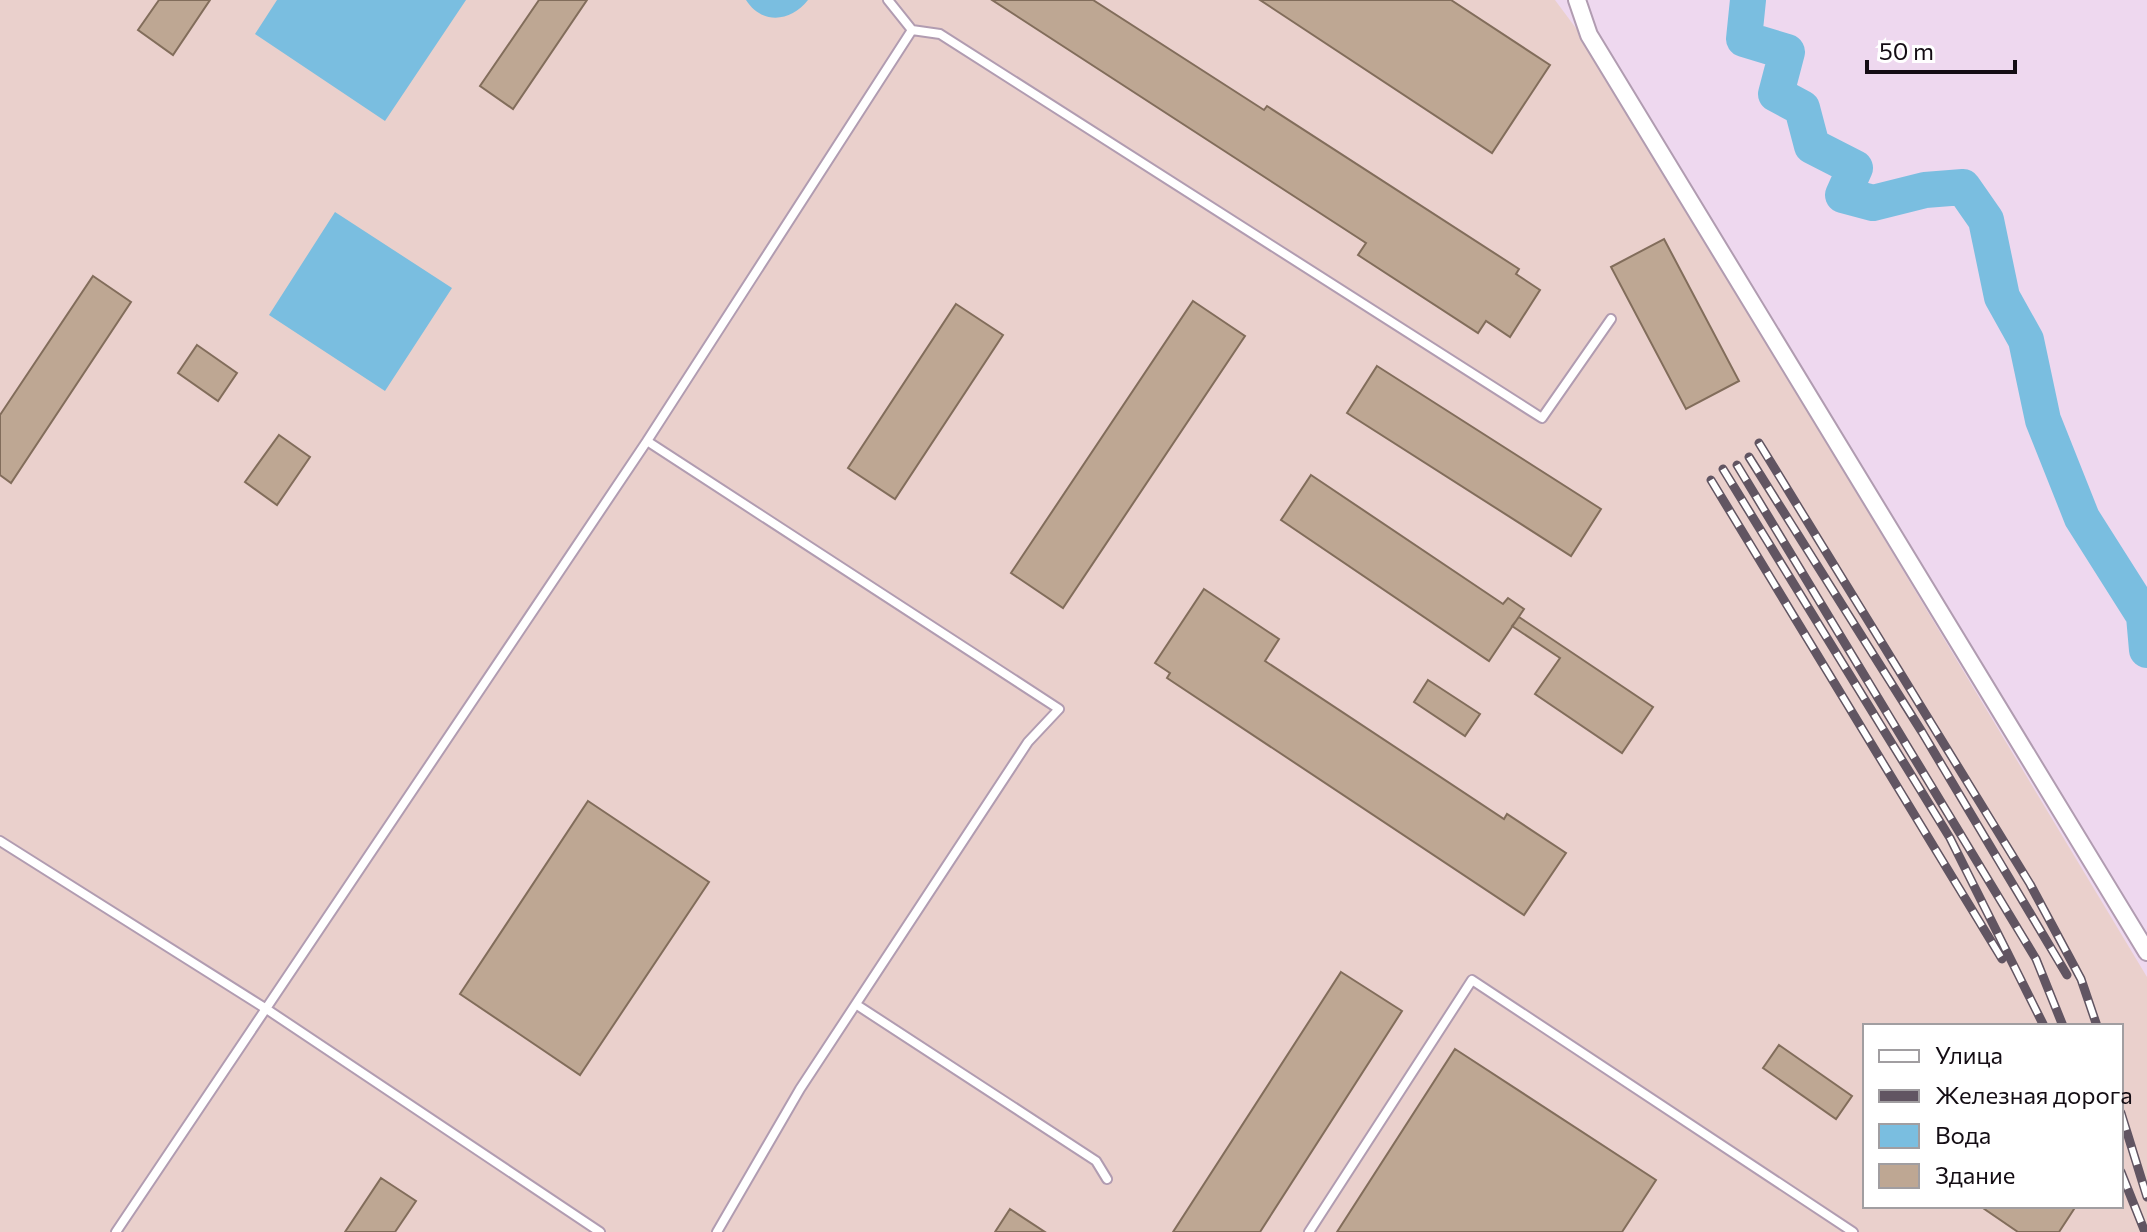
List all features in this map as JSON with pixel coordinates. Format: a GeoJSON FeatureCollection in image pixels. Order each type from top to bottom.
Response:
{"type":"FeatureCollection","features":[{"type":"Feature","properties":{"kind":"street"},"geometry":{"type":"LineString","coordinates":[[1577,0],[1589,35],[2147,952]]}},
{"type":"Feature","properties":{"kind":"lane"},"geometry":{"type":"LineString","coordinates":[[888,0],[912,30],[940,34],[1542,418],[1611,319]]}},
{"type":"Feature","properties":{"kind":"lane"},"geometry":{"type":"LineString","coordinates":[[116,1232],[268,1010],[647,441],[912,30]]}},
{"type":"Feature","properties":{"kind":"lane"},"geometry":{"type":"LineString","coordinates":[[647,441],[1059,709],[1028,742],[800,1089],[717,1232]]}},
{"type":"Feature","properties":{"kind":"lane"},"geometry":{"type":"LineString","coordinates":[[0,841],[268,1010],[600,1232]]}},
{"type":"Feature","properties":{"kind":"lane"},"geometry":{"type":"LineString","coordinates":[[1309,1232],[1472,980],[1853,1232]]}},
{"type":"Feature","properties":{"kind":"lane"},"geometry":{"type":"LineString","coordinates":[[857,1005],[1096,1161],[1107,1179]]}},
{"type":"Feature","properties":{"kind":"shaded area"},"geometry":{"type":"Polygon","coordinates":[[[0,0],[1555,0],[1584,39],[2147,977],[2147,1232],[0,1232],[0,0]]]}},
{"type":"Feature","properties":{"kind":"water"},"geometry":{"type":"Polygon","coordinates":[[[277,0],[466,0],[385,121],[255,34],[277,0]]]}},
{"type":"Feature","properties":{"kind":"water"},"geometry":{"type":"Polygon","coordinates":[[[746,0],[808,0],[793,13],[777,18],[760,14],[746,0]]]}},
{"type":"Feature","properties":{"kind":"water"},"geometry":{"type":"Polygon","coordinates":[[[335,212],[452,288],[385,391],[269,315],[335,212]]]}},
{"type":"Feature","properties":{"kind":"building"},"geometry":{"type":"Polygon","coordinates":[[[159,0],[210,0],[173,55],[138,30],[159,0]]]}},
{"type":"Feature","properties":{"kind":"building"},"geometry":{"type":"Polygon","coordinates":[[[539,0],[587,0],[513,109],[480,86],[539,0]]]}},
{"type":"Feature","properties":{"kind":"building"},"geometry":{"type":"Polygon","coordinates":[[[992,0],[1093,0],[1264,110],[1267,106],[1519,269],[1516,274],[1540,290],[1510,337],[1486,321],[1478,333],[1358,255],[1366,243],[992,0]]]}},
{"type":"Feature","properties":{"kind":"building"},"geometry":{"type":"Polygon","coordinates":[[[1260,0],[1451,0],[1550,65],[1492,153],[1260,0]]]}},
{"type":"Feature","properties":{"kind":"building"},"geometry":{"type":"Polygon","coordinates":[[[1664,239],[1739,381],[1686,409],[1611,267],[1664,239]]]}},
{"type":"Feature","properties":{"kind":"building"},"geometry":{"type":"Polygon","coordinates":[[[93,276],[131,302],[11,483],[0,475],[0,415],[93,276]]]}},
{"type":"Feature","properties":{"kind":"building"},"geometry":{"type":"Polygon","coordinates":[[[1193,301],[1245,336],[1063,608],[1011,573],[1193,301]]]}},
{"type":"Feature","properties":{"kind":"building"},"geometry":{"type":"Polygon","coordinates":[[[956,304],[1003,335],[895,499],[848,468],[956,304]]]}},
{"type":"Feature","properties":{"kind":"building"},"geometry":{"type":"Polygon","coordinates":[[[197,345],[237,373],[218,401],[178,373],[197,345]]]}},
{"type":"Feature","properties":{"kind":"building"},"geometry":{"type":"Polygon","coordinates":[[[1377,366],[1601,509],[1571,556],[1347,413],[1377,366]]]}},
{"type":"Feature","properties":{"kind":"building"},"geometry":{"type":"Polygon","coordinates":[[[279,435],[310,457],[277,505],[245,482],[279,435]]]}},
{"type":"Feature","properties":{"kind":"building"},"geometry":{"type":"Polygon","coordinates":[[[1311,475],[1503,604],[1508,598],[1524,609],[1489,661],[1281,520],[1311,475]]]}},
{"type":"Feature","properties":{"kind":"building"},"geometry":{"type":"Polygon","coordinates":[[[1204,589],[1279,639],[1265,661],[1504,819],[1507,814],[1566,853],[1524,915],[1167,678],[1170,673],[1155,663],[1204,589]]]}},
{"type":"Feature","properties":{"kind":"building"},"geometry":{"type":"Polygon","coordinates":[[[1519,617],[1653,707],[1622,753],[1535,694],[1560,658],[1512,626],[1519,617]]]}},
{"type":"Feature","properties":{"kind":"building"},"geometry":{"type":"Polygon","coordinates":[[[1428,680],[1480,714],[1465,736],[1414,702],[1428,680]]]}},
{"type":"Feature","properties":{"kind":"building"},"geometry":{"type":"Polygon","coordinates":[[[588,801],[709,882],[580,1075],[460,994],[588,801]]]}},
{"type":"Feature","properties":{"kind":"building"},"geometry":{"type":"Polygon","coordinates":[[[1341,972],[1402,1011],[1260,1232],[1173,1232],[1341,972]]]}},
{"type":"Feature","properties":{"kind":"building"},"geometry":{"type":"Polygon","coordinates":[[[1779,1045],[1852,1096],[1836,1119],[1763,1068],[1779,1045]]]}},
{"type":"Feature","properties":{"kind":"building"},"geometry":{"type":"Polygon","coordinates":[[[1455,1049],[1656,1180],[1622,1232],[1337,1232],[1455,1049]]]}},
{"type":"Feature","properties":{"kind":"building"},"geometry":{"type":"Polygon","coordinates":[[[381,1178],[416,1201],[395,1232],[345,1232],[381,1178]]]}},
{"type":"Feature","properties":{"kind":"building"},"geometry":{"type":"Polygon","coordinates":[[[1983,1208],[2075,1208],[2059,1232],[2018,1232],[1983,1208]]]}},
{"type":"Feature","properties":{"kind":"building"},"geometry":{"type":"Polygon","coordinates":[[[1010,1209],[1045,1232],[995,1232],[1010,1209]]]}},
{"type":"Feature","properties":{"kind":"waterway"},"geometry":{"type":"LineString","coordinates":[[1748,0],[1744,39],[1787,52],[1776,94],[1802,108],[1812,146],[1855,168],[1843,195],[1873,203],[1925,190],[1963,187],[1986,220],[2002,297],[2026,340],[2043,420],[2082,518],[2144,616],[2147,650]]}},
{"type":"Feature","properties":{"kind":"railway"},"geometry":{"type":"LineString","coordinates":[[1759,443],[2030,884],[2081,979],[2096,1024]]}},
{"type":"Feature","properties":{"kind":"railway"},"geometry":{"type":"LineString","coordinates":[[1749,457],[1922,732],[2067,975]]}},
{"type":"Feature","properties":{"kind":"railway"},"geometry":{"type":"LineString","coordinates":[[1737,465],[2036,959],[2062,1024]]}},
{"type":"Feature","properties":{"kind":"railway"},"geometry":{"type":"LineString","coordinates":[[1723,469],[1950,838],[2043,1024]]}},
{"type":"Feature","properties":{"kind":"railway"},"geometry":{"type":"LineString","coordinates":[[1711,480],[2002,959]]}},
{"type":"Feature","properties":{"kind":"railway"},"geometry":{"type":"LineString","coordinates":[[2123,1119],[2147,1197]]}},
{"type":"Feature","properties":{"kind":"railway"},"geometry":{"type":"LineString","coordinates":[[2123,1177],[2145,1232]]}}]}
